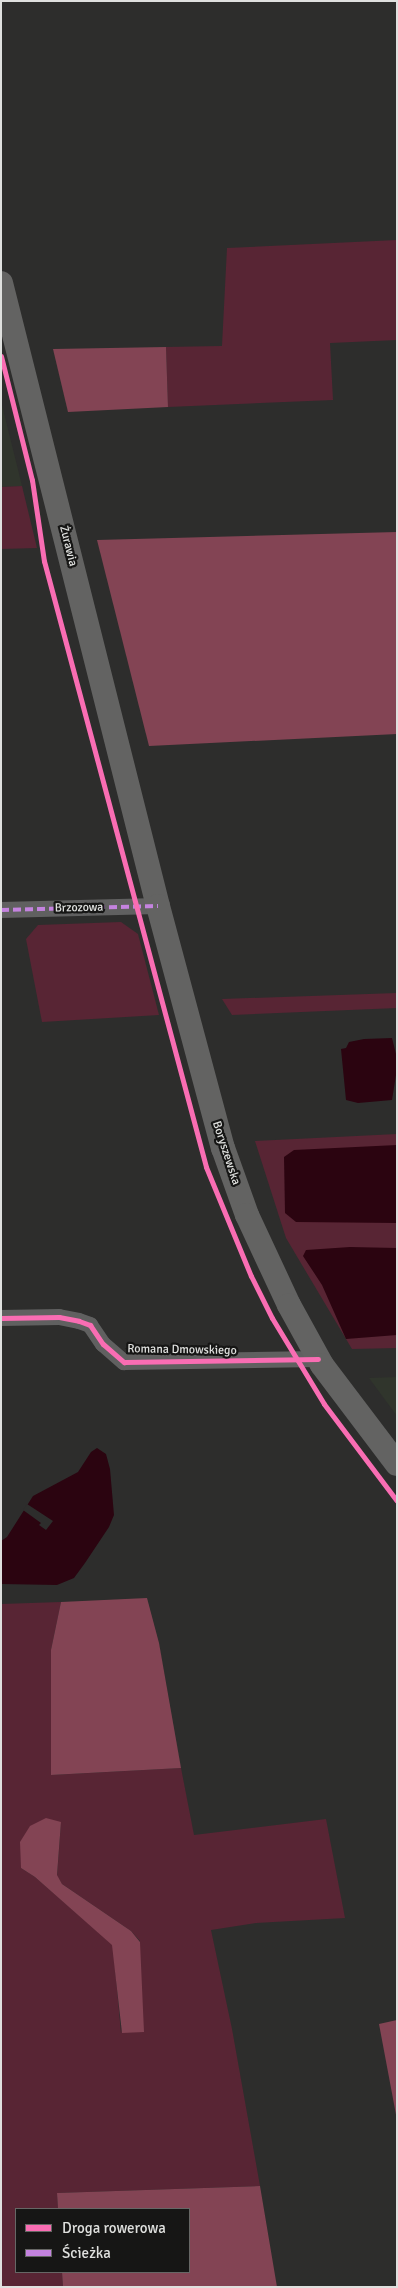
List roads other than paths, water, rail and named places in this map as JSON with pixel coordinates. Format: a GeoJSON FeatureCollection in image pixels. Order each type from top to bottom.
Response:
{"type":"FeatureCollection","features":[{"type":"Feature","properties":{"kind":"main road","name":"Żurawia"},"geometry":{"type":"LineString","coordinates":[[1,283],[134,809]]}},
{"type":"Feature","properties":{"kind":"main road","name":"Boryszewska"},"geometry":{"type":"LineString","coordinates":[[134,809],[223,1148],[247,1215],[266,1259],[318,1359],[397,1464]]}},
{"type":"Feature","properties":{"kind":"street","name":"Brzozowa"},"geometry":{"type":"LineString","coordinates":[[1,910],[158,906]]}},
{"type":"Feature","properties":{"kind":"street","name":"Romana Dmowskiego"},"geometry":{"type":"LineString","coordinates":[[1,1318],[59,1317],[79,1321],[90,1325],[103,1344],[124,1362],[318,1359]]}}]}
